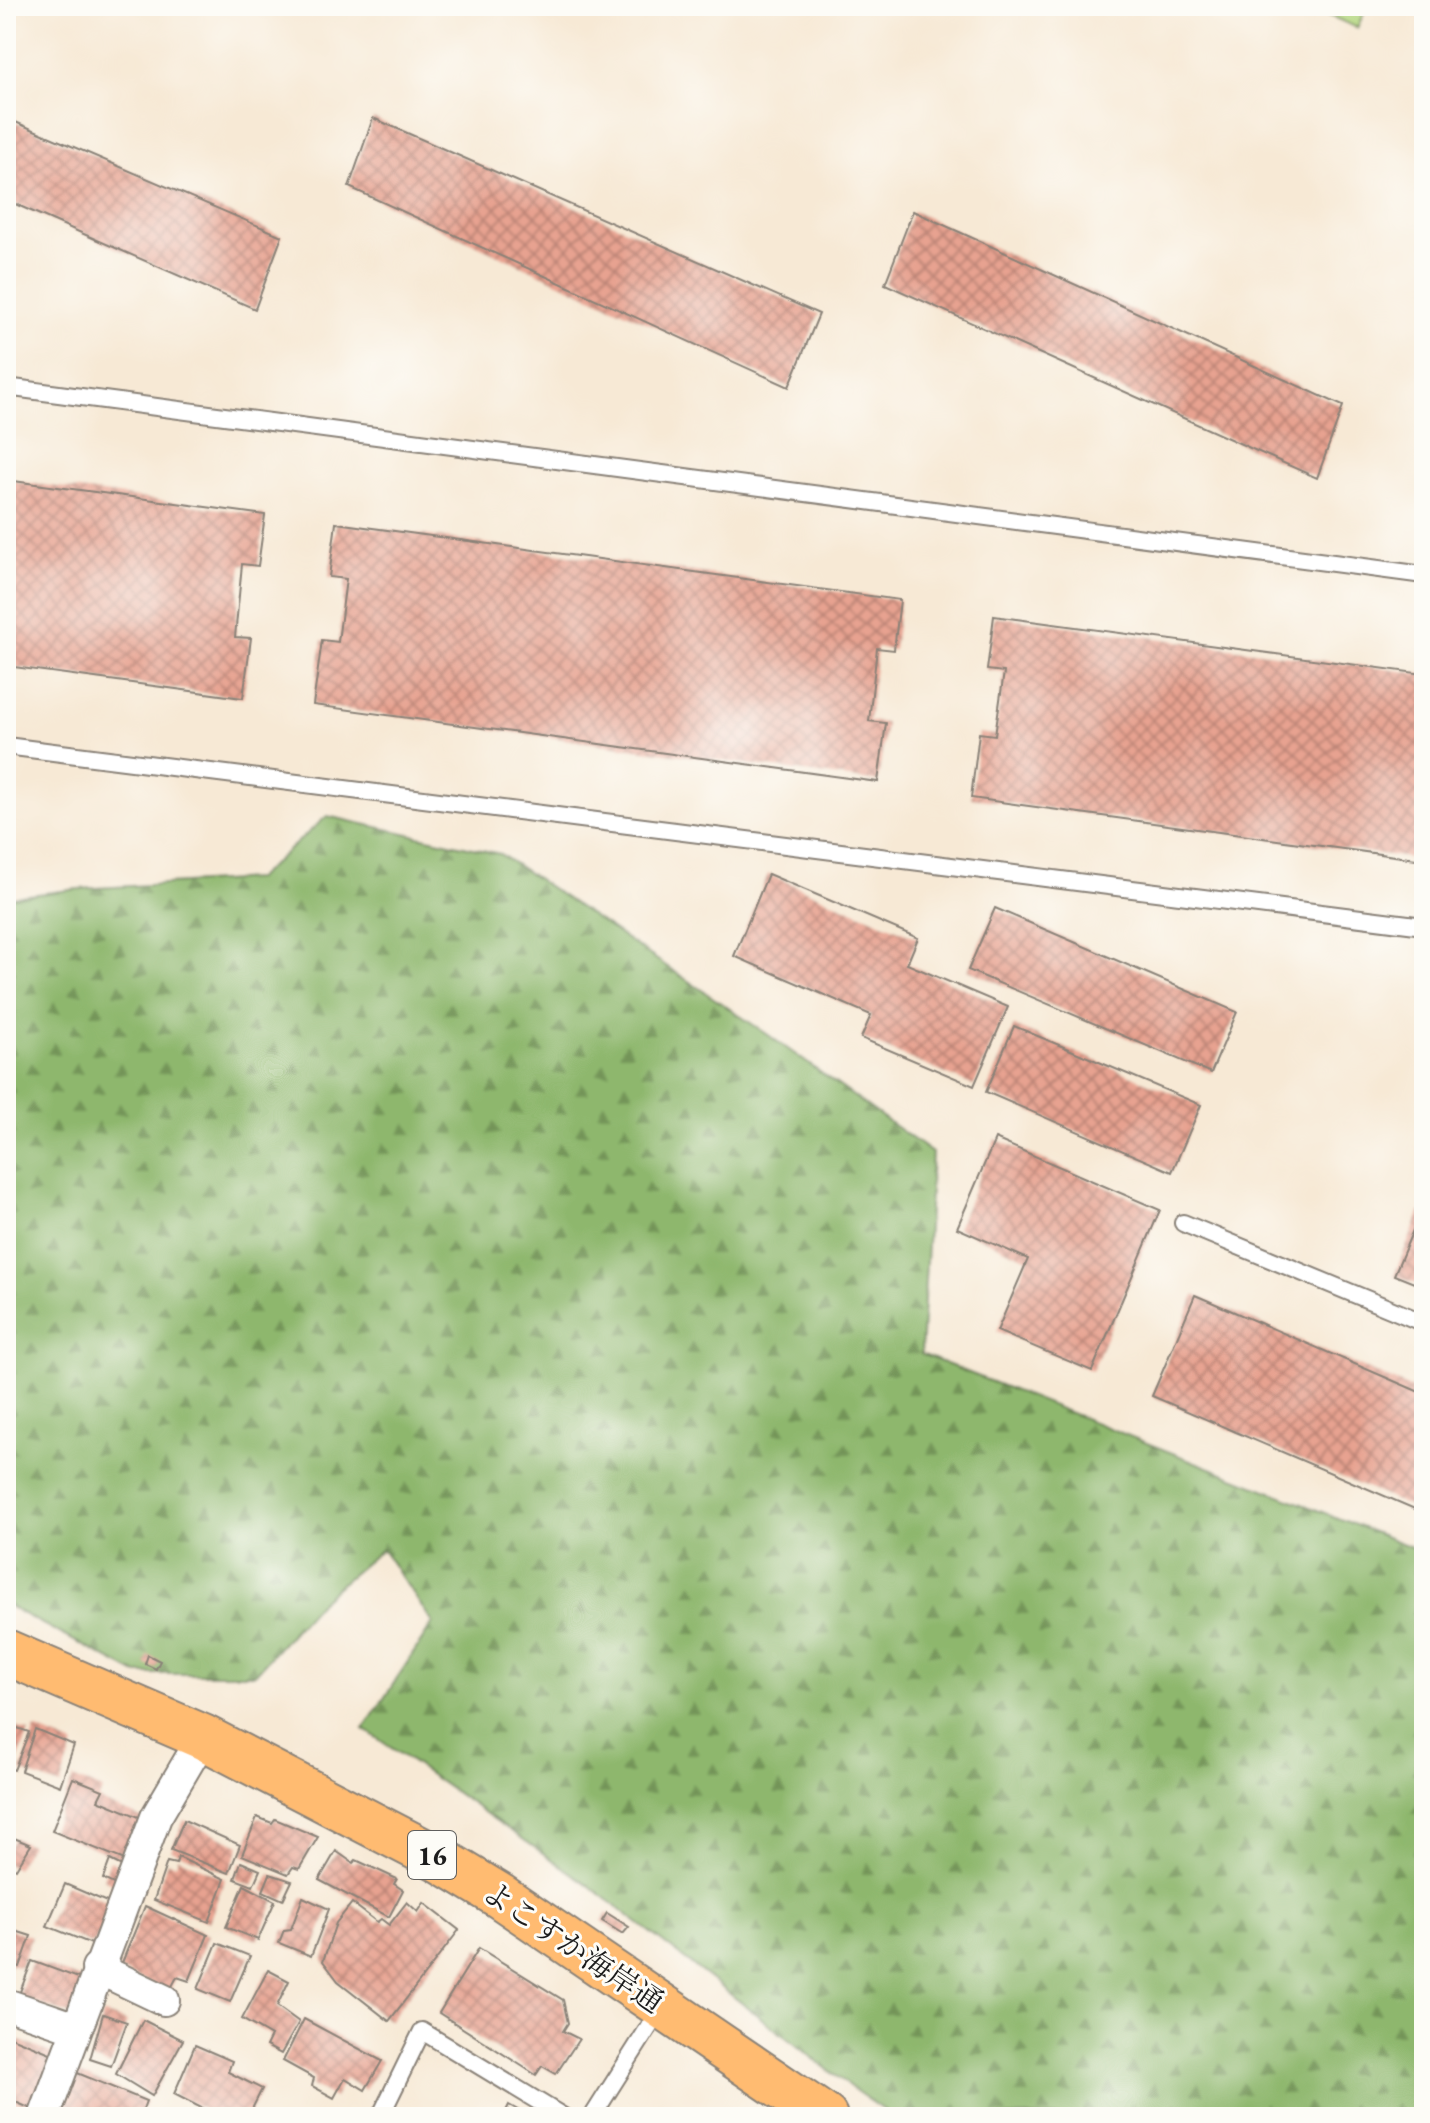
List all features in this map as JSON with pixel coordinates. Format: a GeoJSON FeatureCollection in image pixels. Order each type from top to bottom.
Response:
{"type":"FeatureCollection","features":[{"type":"Feature","properties":{"kind":"highway","name":"よこすか海岸通"},"geometry":{"type":"LineString","coordinates":[[6,1652],[203,1737],[451,1866],[825,2117]]}},
{"type":"Feature","properties":{"kind":"street"},"geometry":{"type":"LineString","coordinates":[[44,2117],[97,1968],[156,1817],[203,1737]]}},
{"type":"Feature","properties":{"kind":"street"},"geometry":{"type":"LineString","coordinates":[[97,1968],[164,2000]]}},
{"type":"Feature","properties":{"kind":"street"},"geometry":{"type":"LineString","coordinates":[[6,2004],[76,2028]]}},
{"type":"Feature","properties":{"kind":"lane"},"geometry":{"type":"LineString","coordinates":[[6,387],[1424,575]]}},
{"type":"Feature","properties":{"kind":"lane"},"geometry":{"type":"LineString","coordinates":[[6,746],[1424,926]]}},
{"type":"Feature","properties":{"kind":"lane"},"geometry":{"type":"LineString","coordinates":[[1183,1223],[1424,1323]]}},
{"type":"Feature","properties":{"kind":"lane"},"geometry":{"type":"LineString","coordinates":[[592,2117],[662,2006]]}},
{"type":"Feature","properties":{"kind":"lane"},"geometry":{"type":"LineString","coordinates":[[380,2117],[422,2031],[564,2117]]}},
{"type":"Feature","properties":{"kind":"green space"},"geometry":{"type":"Polygon","coordinates":[[[1308,6],[1367,6],[1357,28],[1308,6]]]}},
{"type":"Feature","properties":{"kind":"green space"},"geometry":{"type":"Polygon","coordinates":[[[327,816],[500,854],[767,1034],[932,1153],[921,1354],[1424,1552],[1424,2117],[894,2117],[853,2089],[586,1883],[364,1729],[433,1623],[382,1549],[320,1601],[255,1674],[137,1674],[6,1605],[6,898],[78,889],[256,879],[327,816]]]}},
{"type":"Feature","properties":{"kind":"building"},"geometry":{"type":"Polygon","coordinates":[[[6,118],[282,236],[255,309],[6,200],[6,118]]]}},
{"type":"Feature","properties":{"kind":"building"},"geometry":{"type":"Polygon","coordinates":[[[373,118],[819,314],[789,387],[349,187],[373,118]]]}},
{"type":"Feature","properties":{"kind":"building"},"geometry":{"type":"Polygon","coordinates":[[[913,211],[1343,406],[1317,478],[885,284],[913,211]]]}},
{"type":"Feature","properties":{"kind":"building"},"geometry":{"type":"Polygon","coordinates":[[[6,480],[265,515],[258,566],[242,564],[235,637],[251,638],[243,698],[6,666],[6,480]]]}},
{"type":"Feature","properties":{"kind":"building"},"geometry":{"type":"Polygon","coordinates":[[[336,523],[900,600],[894,650],[877,648],[869,721],[886,723],[878,782],[313,705],[322,640],[338,642],[346,579],[329,577],[336,523]]]}},
{"type":"Feature","properties":{"kind":"building"},"geometry":{"type":"Polygon","coordinates":[[[994,616],[1424,674],[1424,860],[971,798],[979,733],[995,735],[1004,672],[987,670],[994,616]]]}},
{"type":"Feature","properties":{"kind":"building"},"geometry":{"type":"Polygon","coordinates":[[[768,874],[918,938],[907,964],[1008,1007],[974,1086],[861,1038],[871,1015],[734,956],[768,874]]]}},
{"type":"Feature","properties":{"kind":"building"},"geometry":{"type":"Polygon","coordinates":[[[995,908],[1237,1012],[1211,1073],[968,970],[995,908]]]}},
{"type":"Feature","properties":{"kind":"building"},"geometry":{"type":"Polygon","coordinates":[[[1014,1026],[1201,1105],[1172,1172],[986,1092],[1014,1026]]]}},
{"type":"Feature","properties":{"kind":"building"},"geometry":{"type":"Polygon","coordinates":[[[995,1139],[1160,1210],[1092,1371],[997,1331],[1028,1259],[957,1228],[995,1139]]]}},
{"type":"Feature","properties":{"kind":"building"},"geometry":{"type":"Polygon","coordinates":[[[1424,1204],[1424,1287],[1394,1275],[1424,1204]]]}},
{"type":"Feature","properties":{"kind":"building"},"geometry":{"type":"Polygon","coordinates":[[[1195,1295],[1424,1394],[1424,1513],[1152,1396],[1195,1295]]]}},
{"type":"Feature","properties":{"kind":"building"},"geometry":{"type":"Polygon","coordinates":[[[148,1655],[160,1661],[156,1669],[145,1664],[148,1655]]]}},
{"type":"Feature","properties":{"kind":"building"},"geometry":{"type":"Polygon","coordinates":[[[6,1724],[29,1732],[14,1770],[6,1767],[6,1724]]]}},
{"type":"Feature","properties":{"kind":"building"},"geometry":{"type":"Polygon","coordinates":[[[35,1729],[74,1745],[60,1786],[21,1771],[35,1729]]]}},
{"type":"Feature","properties":{"kind":"building"},"geometry":{"type":"Polygon","coordinates":[[[73,1778],[103,1790],[98,1800],[144,1819],[127,1861],[52,1831],[73,1778]]]}},
{"type":"Feature","properties":{"kind":"building"},"geometry":{"type":"Polygon","coordinates":[[[257,1817],[272,1823],[275,1819],[318,1837],[299,1869],[293,1867],[288,1874],[242,1855],[257,1817]]]}},
{"type":"Feature","properties":{"kind":"building"},"geometry":{"type":"Polygon","coordinates":[[[184,1820],[240,1845],[229,1873],[171,1850],[184,1820]]]}},
{"type":"Feature","properties":{"kind":"building"},"geometry":{"type":"Polygon","coordinates":[[[14,1838],[31,1845],[16,1869],[6,1863],[6,1853],[14,1838]]]}},
{"type":"Feature","properties":{"kind":"building"},"geometry":{"type":"Polygon","coordinates":[[[336,1851],[353,1863],[356,1860],[397,1879],[394,1884],[403,1890],[389,1917],[319,1880],[336,1851]]]}},
{"type":"Feature","properties":{"kind":"building"},"geometry":{"type":"Polygon","coordinates":[[[178,1857],[225,1879],[209,1922],[154,1900],[167,1862],[176,1864],[178,1857]]]}},
{"type":"Feature","properties":{"kind":"building"},"geometry":{"type":"Polygon","coordinates":[[[110,1860],[130,1870],[122,1888],[103,1879],[110,1860]]]}},
{"type":"Feature","properties":{"kind":"building"},"geometry":{"type":"Polygon","coordinates":[[[241,1862],[260,1870],[253,1886],[235,1879],[241,1862]]]}},
{"type":"Feature","properties":{"kind":"building"},"geometry":{"type":"Polygon","coordinates":[[[270,1874],[292,1881],[283,1900],[263,1891],[270,1874]]]}},
{"type":"Feature","properties":{"kind":"building"},"geometry":{"type":"Polygon","coordinates":[[[65,1884],[114,1905],[94,1945],[47,1926],[65,1884]]]}},
{"type":"Feature","properties":{"kind":"building"},"geometry":{"type":"Polygon","coordinates":[[[244,1885],[275,1901],[258,1940],[226,1927],[244,1885]]]}},
{"type":"Feature","properties":{"kind":"building"},"geometry":{"type":"Polygon","coordinates":[[[303,1897],[329,1909],[311,1956],[279,1943],[284,1930],[291,1929],[303,1897]]]}},
{"type":"Feature","properties":{"kind":"building"},"geometry":{"type":"Polygon","coordinates":[[[407,1902],[418,1912],[424,1903],[459,1930],[389,2021],[338,1981],[323,1961],[336,1923],[352,1903],[377,1922],[381,1919],[389,1925],[407,1902]]]}},
{"type":"Feature","properties":{"kind":"building"},"geometry":{"type":"Polygon","coordinates":[[[145,1906],[208,1935],[189,1981],[177,1977],[169,1992],[119,1970],[145,1906]]]}},
{"type":"Feature","properties":{"kind":"building"},"geometry":{"type":"Polygon","coordinates":[[[607,1913],[629,1927],[623,1934],[602,1921],[607,1913]]]}},
{"type":"Feature","properties":{"kind":"building"},"geometry":{"type":"Polygon","coordinates":[[[6,1928],[31,1936],[20,1967],[10,1964],[6,1974],[6,1928]]]}},
{"type":"Feature","properties":{"kind":"building"},"geometry":{"type":"Polygon","coordinates":[[[217,1943],[250,1956],[230,2002],[198,1989],[217,1943]]]}},
{"type":"Feature","properties":{"kind":"building"},"geometry":{"type":"Polygon","coordinates":[[[479,1948],[563,2000],[568,2023],[563,2031],[579,2039],[556,2074],[542,2066],[536,2075],[439,2013],[479,1948]]]}},
{"type":"Feature","properties":{"kind":"building"},"geometry":{"type":"Polygon","coordinates":[[[32,1961],[84,1980],[71,2015],[18,1997],[32,1961]]]}},
{"type":"Feature","properties":{"kind":"building"},"geometry":{"type":"Polygon","coordinates":[[[268,1970],[289,1981],[277,2006],[299,2022],[281,2054],[266,2046],[271,2036],[242,2019],[268,1970]]]}},
{"type":"Feature","properties":{"kind":"building"},"geometry":{"type":"Polygon","coordinates":[[[103,2014],[127,2022],[111,2066],[90,2059],[103,2014]]]}},
{"type":"Feature","properties":{"kind":"building"},"geometry":{"type":"Polygon","coordinates":[[[304,2019],[382,2061],[365,2090],[345,2078],[334,2098],[312,2086],[314,2078],[283,2061],[304,2019]]]}},
{"type":"Feature","properties":{"kind":"building"},"geometry":{"type":"Polygon","coordinates":[[[143,2020],[183,2040],[152,2096],[116,2074],[143,2020]]]}},
{"type":"Feature","properties":{"kind":"building"},"geometry":{"type":"Polygon","coordinates":[[[6,2035],[53,2054],[36,2111],[6,2098],[6,2035]]]}},
{"type":"Feature","properties":{"kind":"building"},"geometry":{"type":"Polygon","coordinates":[[[195,2045],[232,2061],[228,2072],[262,2089],[248,2117],[219,2117],[174,2094],[195,2045]]]}},
{"type":"Feature","properties":{"kind":"building"},"geometry":{"type":"Polygon","coordinates":[[[75,2072],[146,2101],[140,2117],[59,2116],[75,2072]]]}},
{"type":"Feature","properties":{"kind":"building"},"geometry":{"type":"Polygon","coordinates":[[[509,2105],[530,2117],[503,2117],[509,2105]]]}}]}
